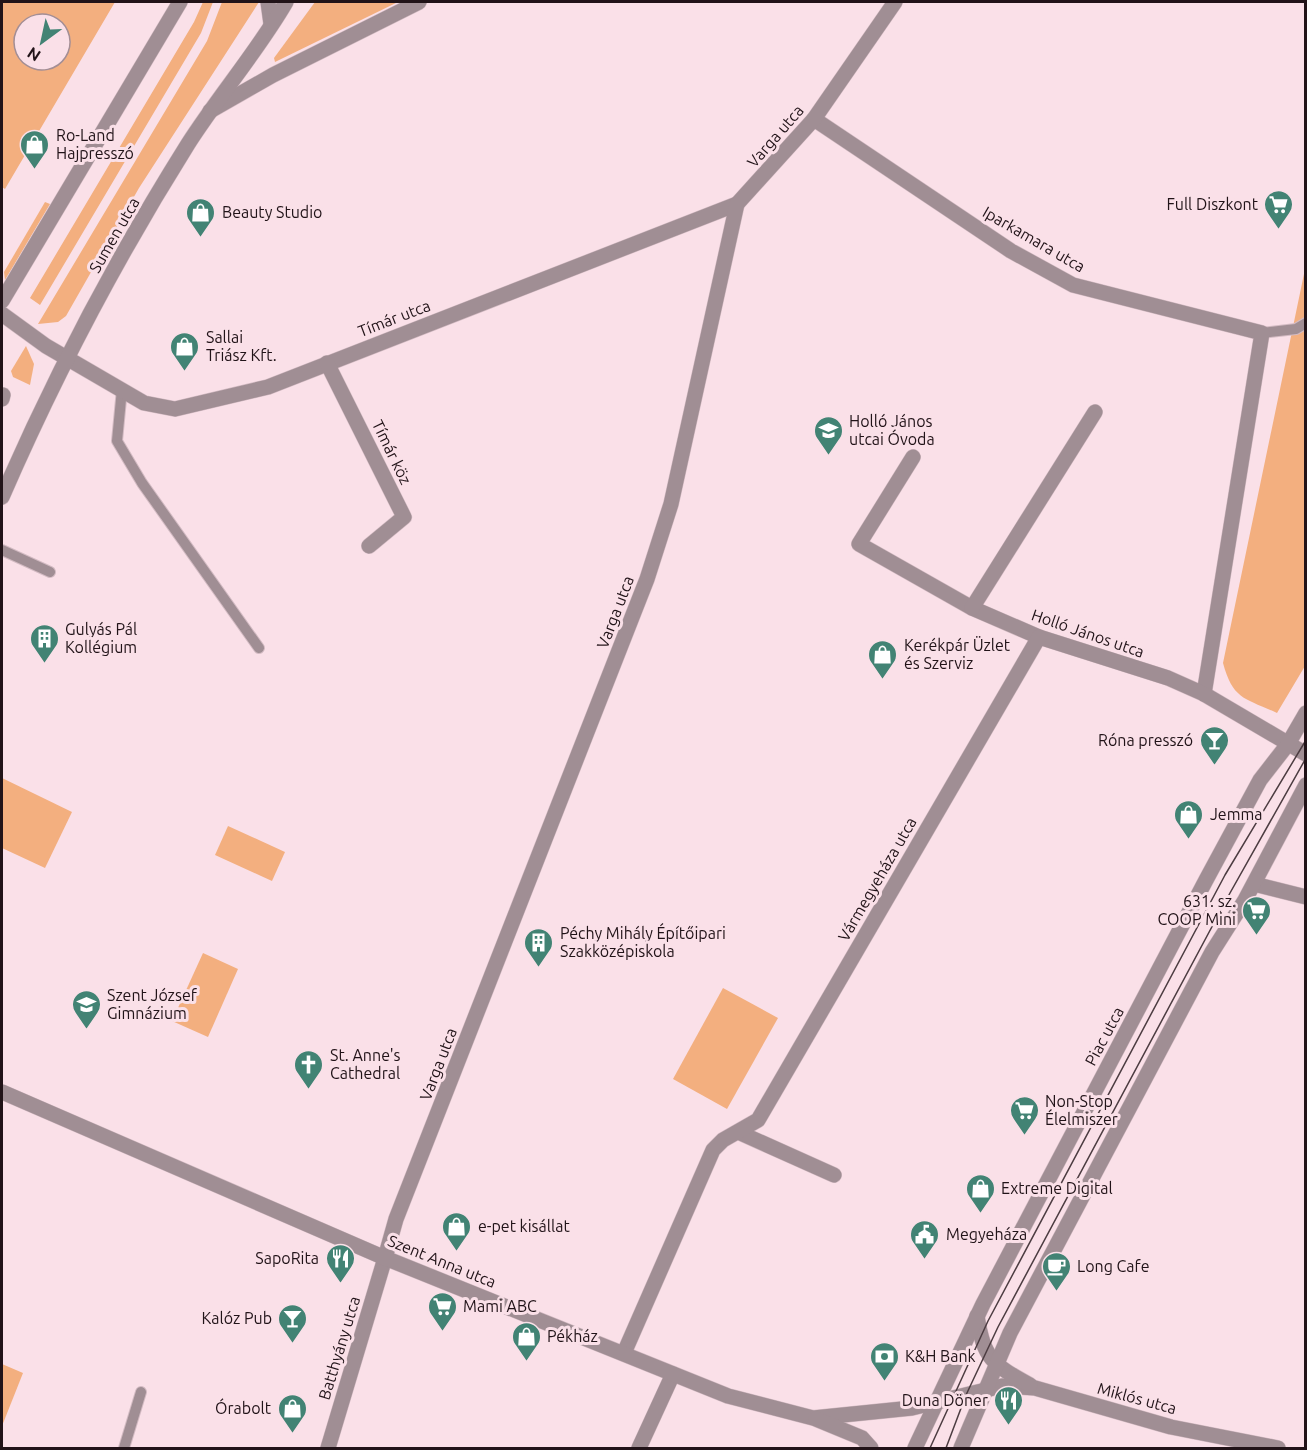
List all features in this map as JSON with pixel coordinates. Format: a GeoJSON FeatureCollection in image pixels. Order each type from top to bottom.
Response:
{"type":"FeatureCollection","features":[{"type":"Feature","properties":{"kind":"street"},"geometry":{"type":"LineString","coordinates":[[2,301],[180,2]]}},
{"type":"Feature","properties":{"kind":"street"},"geometry":{"type":"LineString","coordinates":[[210,111],[273,75],[419,2]]}},
{"type":"Feature","properties":{"kind":"street","name":"Varga utca"},"geometry":{"type":"LineString","coordinates":[[385,1258],[396,1219],[647,579],[671,504],[737,204],[814,119],[895,2]]}},
{"type":"Feature","properties":{"kind":"street","name":"Sumen utca"},"geometry":{"type":"LineString","coordinates":[[2,497],[66,358],[131,238],[210,111],[271,24],[281,3]]}},
{"type":"Feature","properties":{"kind":"street","name":"Iparkamara utca"},"geometry":{"type":"LineString","coordinates":[[814,119],[1011,251],[1073,285],[1262,333]]}},
{"type":"Feature","properties":{"kind":"street","name":"Tímár utca"},"geometry":{"type":"LineString","coordinates":[[2,315],[66,358],[144,403],[175,410],[268,387],[737,204]]}},
{"type":"Feature","properties":{"kind":"street"},"geometry":{"type":"LineString","coordinates":[[1204,694],[1262,333]]}},
{"type":"Feature","properties":{"kind":"street","name":"Tímár köz"},"geometry":{"type":"LineString","coordinates":[[327,363],[404,517],[369,546]]}},
{"type":"Feature","properties":{"kind":"street"},"geometry":{"type":"LineString","coordinates":[[972,608],[1095,412]]}},
{"type":"Feature","properties":{"kind":"street","name":"Holló János utca"},"geometry":{"type":"LineString","coordinates":[[913,458],[859,544],[972,608],[1040,637],[1168,678],[1204,694],[1305,754]]}},
{"type":"Feature","properties":{"kind":"street","name":"Vármegyeháza utca"},"geometry":{"type":"LineString","coordinates":[[624,1353],[713,1150],[723,1140],[758,1120],[1040,637]]}},
{"type":"Feature","properties":{"kind":"street","name":"Piac utca"},"geometry":{"type":"LineString","coordinates":[[915,1449],[977,1315],[1254,790],[1288,744],[1305,713]]}},
{"type":"Feature","properties":{"kind":"street"},"geometry":{"type":"LineString","coordinates":[[962,1449],[1010,1333],[1212,952],[1254,884],[1305,785]]}},
{"type":"Feature","properties":{"kind":"street"},"geometry":{"type":"LineString","coordinates":[[1254,884],[1305,897]]}},
{"type":"Feature","properties":{"kind":"street","name":"Szent Anna utca"},"geometry":{"type":"LineString","coordinates":[[2,1092],[385,1258],[728,1396],[813,1418],[912,1408],[987,1389]]}},
{"type":"Feature","properties":{"kind":"street"},"geometry":{"type":"LineString","coordinates":[[738,1132],[834,1175]]}},
{"type":"Feature","properties":{"kind":"street","name":"Batthyány utca"},"geometry":{"type":"LineString","coordinates":[[328,1449],[385,1258]]}},
{"type":"Feature","properties":{"kind":"street"},"geometry":{"type":"LineString","coordinates":[[977,1315],[982,1346],[997,1365],[1035,1388]]}},
{"type":"Feature","properties":{"kind":"street"},"geometry":{"type":"LineString","coordinates":[[639,1449],[673,1374]]}},
{"type":"Feature","properties":{"kind":"street","name":"Miklós utca"},"geometry":{"type":"LineString","coordinates":[[987,1389],[1002,1386],[1035,1388],[1171,1426],[1278,1449]]}},
{"type":"Feature","properties":{"kind":"street"},"geometry":{"type":"LineString","coordinates":[[813,1418],[862,1438],[871,1449]]}},
{"type":"Feature","properties":{"kind":"lane"},"geometry":{"type":"LineString","coordinates":[[1262,333],[1296,329],[1305,323]]}},
{"type":"Feature","properties":{"kind":"lane"},"geometry":{"type":"LineString","coordinates":[[122,389],[117,441],[142,483],[259,648]]}},
{"type":"Feature","properties":{"kind":"lane"},"geometry":{"type":"LineString","coordinates":[[2,550],[50,572]]}},
{"type":"Feature","properties":{"kind":"lane"},"geometry":{"type":"LineString","coordinates":[[124,1449],[141,1392]]}},
{"type":"Feature","properties":{"kind":"shaded area"},"geometry":{"type":"Polygon","coordinates":[[[2,2],[115,2],[5,189],[2,187],[2,2]]]}},
{"type":"Feature","properties":{"kind":"shaded area"},"geometry":{"type":"Polygon","coordinates":[[[203,2],[213,2],[201,33],[40,305],[30,298],[194,22],[203,2]]]}},
{"type":"Feature","properties":{"kind":"shaded area"},"geometry":{"type":"Polygon","coordinates":[[[222,2],[259,2],[139,188],[66,316],[58,322],[38,324],[207,41],[222,2]]]}},
{"type":"Feature","properties":{"kind":"shaded area"},"geometry":{"type":"Polygon","coordinates":[[[315,2],[398,2],[275,62],[274,58],[315,2]]]}},
{"type":"Feature","properties":{"kind":"shaded area"},"geometry":{"type":"Polygon","coordinates":[[[45,202],[50,204],[5,280],[4,272],[45,202]]]}},
{"type":"Feature","properties":{"kind":"shaded area"},"geometry":{"type":"Polygon","coordinates":[[[1305,269],[1305,666],[1277,713],[1248,700],[1236,691],[1223,663],[1305,269]]]}},
{"type":"Feature","properties":{"kind":"shaded area"},"geometry":{"type":"Polygon","coordinates":[[[26,346],[34,364],[30,385],[13,377],[11,371],[26,346]]]}},
{"type":"Feature","properties":{"kind":"shaded area"},"geometry":{"type":"Polygon","coordinates":[[[2,778],[72,812],[45,868],[2,848],[2,778]]]}},
{"type":"Feature","properties":{"kind":"shaded area"},"geometry":{"type":"Polygon","coordinates":[[[228,826],[285,852],[272,881],[215,855],[228,826]]]}},
{"type":"Feature","properties":{"kind":"shaded area"},"geometry":{"type":"Polygon","coordinates":[[[203,953],[238,969],[208,1037],[172,1021],[203,953]]]}},
{"type":"Feature","properties":{"kind":"shaded area"},"geometry":{"type":"Polygon","coordinates":[[[723,988],[778,1018],[727,1109],[673,1079],[723,988]]]}},
{"type":"Feature","properties":{"kind":"shaded area"},"geometry":{"type":"Polygon","coordinates":[[[2,1364],[23,1373],[2,1426],[2,1364]]]}},
{"type":"Feature","properties":{"kind":"tram line"},"geometry":{"type":"LineString","coordinates":[[930,1448],[988,1321],[1225,875],[1306,740]]}},
{"type":"Feature","properties":{"kind":"tram line"},"geometry":{"type":"LineString","coordinates":[[946,1448],[966,1395],[998,1327],[1230,893],[1306,758]]}},
{"type":"Feature","properties":{"kind":"place","name":"Ro-Land Hajpresszó"},"geometry":{"type":"Point","coordinates":[35,170]}},
{"type":"Feature","properties":{"kind":"place","name":"Full Diszkont"},"geometry":{"type":"Point","coordinates":[1279,230]}},
{"type":"Feature","properties":{"kind":"place","name":"Beauty Studio"},"geometry":{"type":"Point","coordinates":[201,238]}},
{"type":"Feature","properties":{"kind":"place","name":"Sallai Triász Kft."},"geometry":{"type":"Point","coordinates":[185,372]}},
{"type":"Feature","properties":{"kind":"place","name":"Holló János utcai Óvoda"},"geometry":{"type":"Point","coordinates":[828,456]}},
{"type":"Feature","properties":{"kind":"place","name":"Gulyás Pál Kollégium"},"geometry":{"type":"Point","coordinates":[44,664]}},
{"type":"Feature","properties":{"kind":"place","name":"Kerékpár Üzlet és Szerviz"},"geometry":{"type":"Point","coordinates":[883,680]}},
{"type":"Feature","properties":{"kind":"place","name":"Róna presszó"},"geometry":{"type":"Point","coordinates":[1214,766]}},
{"type":"Feature","properties":{"kind":"place","name":"Jemma"},"geometry":{"type":"Point","coordinates":[1189,840]}},
{"type":"Feature","properties":{"kind":"place","name":"631. sz. COOP Mini"},"geometry":{"type":"Point","coordinates":[1257,936]}},
{"type":"Feature","properties":{"kind":"place","name":"Péchy Mihály Építőipari Szakközépiskola"},"geometry":{"type":"Point","coordinates":[539,968]}},
{"type":"Feature","properties":{"kind":"place","name":"Szent József Gimnázium"},"geometry":{"type":"Point","coordinates":[86,1030]}},
{"type":"Feature","properties":{"kind":"place","name":"St. Anne's Cathedral"},"geometry":{"type":"Point","coordinates":[309,1090]}},
{"type":"Feature","properties":{"kind":"place","name":"Non-Stop Élelmiszer"},"geometry":{"type":"Point","coordinates":[1024,1136]}},
{"type":"Feature","properties":{"kind":"place","name":"Extreme Digital"},"geometry":{"type":"Point","coordinates":[980,1214]}},
{"type":"Feature","properties":{"kind":"place","name":"e-pet kisállat"},"geometry":{"type":"Point","coordinates":[457,1252]}},
{"type":"Feature","properties":{"kind":"place","name":"Megyeháza"},"geometry":{"type":"Point","coordinates":[925,1260]}},
{"type":"Feature","properties":{"kind":"place","name":"SapoRita"},"geometry":{"type":"Point","coordinates":[340,1284]}},
{"type":"Feature","properties":{"kind":"place","name":"Long Cafe"},"geometry":{"type":"Point","coordinates":[1056,1292]}},
{"type":"Feature","properties":{"kind":"place","name":"Mami ABC"},"geometry":{"type":"Point","coordinates":[442,1332]}},
{"type":"Feature","properties":{"kind":"place","name":"Kalóz Pub"},"geometry":{"type":"Point","coordinates":[293,1344]}},
{"type":"Feature","properties":{"kind":"place","name":"Pékház"},"geometry":{"type":"Point","coordinates":[526,1362]}},
{"type":"Feature","properties":{"kind":"place","name":"K&H Bank"},"geometry":{"type":"Point","coordinates":[884,1382]}},
{"type":"Feature","properties":{"kind":"place","name":"Duna Döner"},"geometry":{"type":"Point","coordinates":[1009,1426]}},
{"type":"Feature","properties":{"kind":"place","name":"Órabolt"},"geometry":{"type":"Point","coordinates":[292,1434]}}]}
